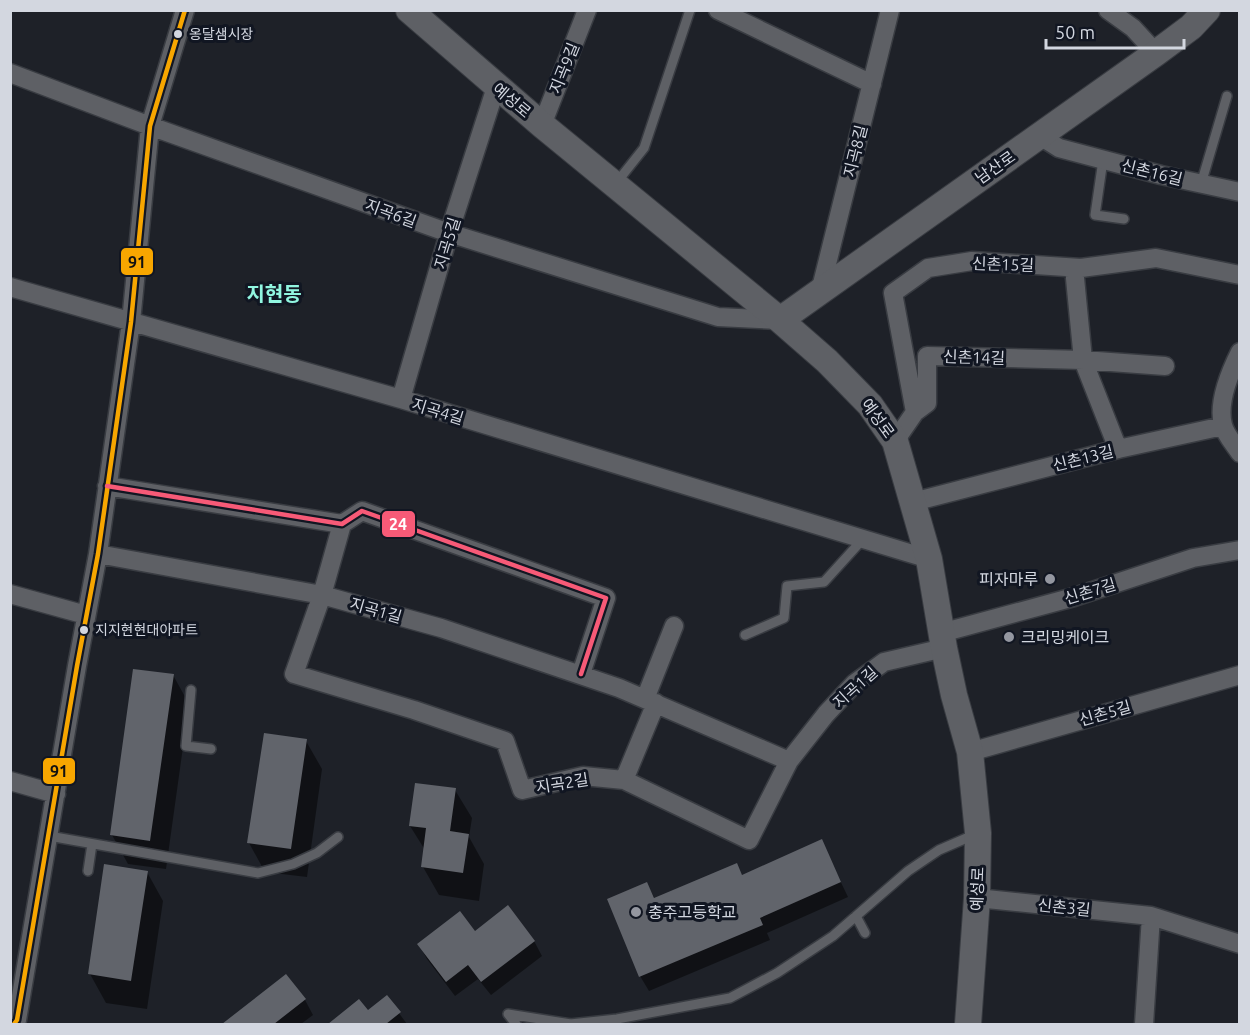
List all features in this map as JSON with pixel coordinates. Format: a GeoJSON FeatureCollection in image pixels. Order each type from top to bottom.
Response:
{"type":"FeatureCollection","features":[{"type":"Feature","properties":{"kind":"main road","name":"예성로"},"geometry":{"type":"LineString","coordinates":[[409,10],[496,87],[827,361],[870,405],[895,441],[929,559],[942,640],[970,752],[978,833],[977,898],[968,1024]]}},
{"type":"Feature","properties":{"kind":"main road","name":"남산로"},"geometry":{"type":"LineString","coordinates":[[780,320],[1156,53],[1191,27],[1207,10]]}},
{"type":"Feature","properties":{"kind":"street"},"geometry":{"type":"LineString","coordinates":[[14,1024],[17,1020],[98,554],[131,322],[150,126],[185,10]]}},
{"type":"Feature","properties":{"kind":"street","name":"지곡9길"},"geometry":{"type":"LineString","coordinates":[[542,125],[587,10]]}},
{"type":"Feature","properties":{"kind":"street"},"geometry":{"type":"LineString","coordinates":[[718,10],[872,84]]}},
{"type":"Feature","properties":{"kind":"street","name":"지곡8길"},"geometry":{"type":"LineString","coordinates":[[820,292],[890,10]]}},
{"type":"Feature","properties":{"kind":"street"},"geometry":{"type":"LineString","coordinates":[[1108,10],[1133,28],[1156,53]]}},
{"type":"Feature","properties":{"kind":"street","name":"지곡6길"},"geometry":{"type":"LineString","coordinates":[[10,73],[150,126],[449,233],[718,316],[780,320]]}},
{"type":"Feature","properties":{"kind":"street","name":"지곡5길"},"geometry":{"type":"LineString","coordinates":[[401,399],[449,233],[496,87]]}},
{"type":"Feature","properties":{"kind":"street","name":"신촌16길"},"geometry":{"type":"LineString","coordinates":[[1040,136],[1059,148],[1239,192]]}},
{"type":"Feature","properties":{"kind":"street","name":"신촌15길"},"geometry":{"type":"LineString","coordinates":[[915,412],[892,293],[928,268],[972,261],[1074,268],[1156,258],[1239,275]]}},
{"type":"Feature","properties":{"kind":"street"},"geometry":{"type":"LineString","coordinates":[[1074,268],[1083,360],[1118,449]]}},
{"type":"Feature","properties":{"kind":"street","name":"지곡4길"},"geometry":{"type":"LineString","coordinates":[[10,287],[401,399],[929,559]]}},
{"type":"Feature","properties":{"kind":"street"},"geometry":{"type":"LineString","coordinates":[[1239,352],[1221,407],[1223,426],[1239,453]]}},
{"type":"Feature","properties":{"kind":"street","name":"신촌14길"},"geometry":{"type":"LineString","coordinates":[[915,412],[927,403],[927,356],[1083,360],[1166,366]]}},
{"type":"Feature","properties":{"kind":"street"},"geometry":{"type":"LineString","coordinates":[[895,441],[915,412]]}},
{"type":"Feature","properties":{"kind":"street","name":"신촌13길"},"geometry":{"type":"LineString","coordinates":[[913,502],[1118,449],[1223,426]]}},
{"type":"Feature","properties":{"kind":"street"},"geometry":{"type":"LineString","coordinates":[[107,486],[342,524]]}},
{"type":"Feature","properties":{"kind":"street"},"geometry":{"type":"LineString","coordinates":[[322,595],[342,524],[362,511],[606,598],[581,674]]}},
{"type":"Feature","properties":{"kind":"street","name":"신촌7길"},"geometry":{"type":"LineString","coordinates":[[942,640],[1193,558],[1239,550]]}},
{"type":"Feature","properties":{"kind":"street","name":"지곡1길"},"geometry":{"type":"LineString","coordinates":[[98,554],[322,595],[441,628],[477,647],[581,674],[789,761],[826,714],[855,683],[884,662],[942,640]]}},
{"type":"Feature","properties":{"kind":"street"},"geometry":{"type":"LineString","coordinates":[[10,594],[87,615]]}},
{"type":"Feature","properties":{"kind":"street","name":"지곡2길"},"geometry":{"type":"LineString","coordinates":[[322,595],[294,674],[414,710],[505,741],[522,790],[584,776],[624,780],[749,840],[789,761]]}},
{"type":"Feature","properties":{"kind":"street"},"geometry":{"type":"LineString","coordinates":[[624,780],[674,626]]}},
{"type":"Feature","properties":{"kind":"street","name":"신촌5길"},"geometry":{"type":"LineString","coordinates":[[970,752],[1239,675]]}},
{"type":"Feature","properties":{"kind":"street"},"geometry":{"type":"LineString","coordinates":[[10,781],[56,794]]}},
{"type":"Feature","properties":{"kind":"street","name":"신촌3길"},"geometry":{"type":"LineString","coordinates":[[977,898],[1151,916],[1239,944]]}},
{"type":"Feature","properties":{"kind":"street"},"geometry":{"type":"LineString","coordinates":[[1144,1024],[1151,916]]}},
{"type":"Feature","properties":{"kind":"lane"},"geometry":{"type":"LineString","coordinates":[[615,184],[644,148],[690,10]]}},
{"type":"Feature","properties":{"kind":"lane","name":"신촌16길"},"geometry":{"type":"LineString","coordinates":[[1201,184],[1227,96]]}},
{"type":"Feature","properties":{"kind":"lane","name":"신촌16길"},"geometry":{"type":"LineString","coordinates":[[1103,160],[1095,215],[1124,219]]}},
{"type":"Feature","properties":{"kind":"lane"},"geometry":{"type":"LineString","coordinates":[[745,636],[784,618],[787,586],[824,582],[863,539]]}},
{"type":"Feature","properties":{"kind":"lane"},"geometry":{"type":"LineString","coordinates":[[191,690],[186,746],[211,749]]}},
{"type":"Feature","properties":{"kind":"lane"},"geometry":{"type":"LineString","coordinates":[[516,1024],[508,1014],[571,1024],[617,1019],[730,998],[777,973],[833,936],[908,871],[939,850],[978,833]]}},
{"type":"Feature","properties":{"kind":"lane"},"geometry":{"type":"LineString","coordinates":[[49,836],[258,873],[293,864],[317,853],[338,837]]}},
{"type":"Feature","properties":{"kind":"lane"},"geometry":{"type":"LineString","coordinates":[[88,871],[92,844]]}},
{"type":"Feature","properties":{"kind":"lane"},"geometry":{"type":"LineString","coordinates":[[856,916],[865,933]]}},
{"type":"Feature","properties":{"kind":"building"},"geometry":{"type":"Polygon","coordinates":[[[133,669],[174,674],[150,841],[110,835],[133,669]]]}},
{"type":"Feature","properties":{"kind":"building"},"geometry":{"type":"Polygon","coordinates":[[[264,733],[307,739],[291,849],[247,843],[264,733]]]}},
{"type":"Feature","properties":{"kind":"building"},"geometry":{"type":"Polygon","coordinates":[[[415,783],[456,788],[450,831],[469,834],[463,873],[421,867],[426,828],[409,826],[415,783]]]}},
{"type":"Feature","properties":{"kind":"building"},"geometry":{"type":"Polygon","coordinates":[[[822,839],[841,882],[760,918],[763,925],[639,977],[607,899],[647,882],[654,898],[737,863],[742,875],[822,839]]]}},
{"type":"Feature","properties":{"kind":"building"},"geometry":{"type":"Polygon","coordinates":[[[104,864],[148,871],[131,981],[88,974],[104,864]]]}},
{"type":"Feature","properties":{"kind":"building"},"geometry":{"type":"Polygon","coordinates":[[[508,905],[535,941],[481,982],[468,965],[446,982],[417,944],[460,911],[475,931],[508,905]]]}},
{"type":"Feature","properties":{"kind":"building"},"geometry":{"type":"Polygon","coordinates":[[[286,974],[306,999],[274,1024],[222,1024],[286,974]]]}},
{"type":"Feature","properties":{"kind":"building"},"geometry":{"type":"Polygon","coordinates":[[[387,995],[401,1012],[386,1024],[328,1024],[359,999],[368,1010],[387,995]]]}},
{"type":"Feature","properties":{"kind":"transit line","name":"91"},"geometry":{"type":"LineString","coordinates":[[14,1024],[17,1020],[98,554],[131,322],[150,126],[185,10]]}},
{"type":"Feature","properties":{"kind":"transit line","name":"24"},"geometry":{"type":"LineString","coordinates":[[107,486],[342,524],[362,511],[606,598],[581,674]]}},
{"type":"Feature","properties":{"kind":"place","name":"옹달샘시장"},"geometry":{"type":"Point","coordinates":[178,34]}},
{"type":"Feature","properties":{"kind":"place","name":"피자마루"},"geometry":{"type":"Point","coordinates":[1050,579]}},
{"type":"Feature","properties":{"kind":"place","name":"지지현현대아파트"},"geometry":{"type":"Point","coordinates":[84,630]}},
{"type":"Feature","properties":{"kind":"place","name":"크리밍케이크"},"geometry":{"type":"Point","coordinates":[1009,637]}},
{"type":"Feature","properties":{"kind":"place","name":"충주고등학교"},"geometry":{"type":"Point","coordinates":[636,912]}},
{"type":"Feature","properties":{"kind":"district","name":"지현동"},"geometry":{"type":"Point","coordinates":[274,293]}}]}
